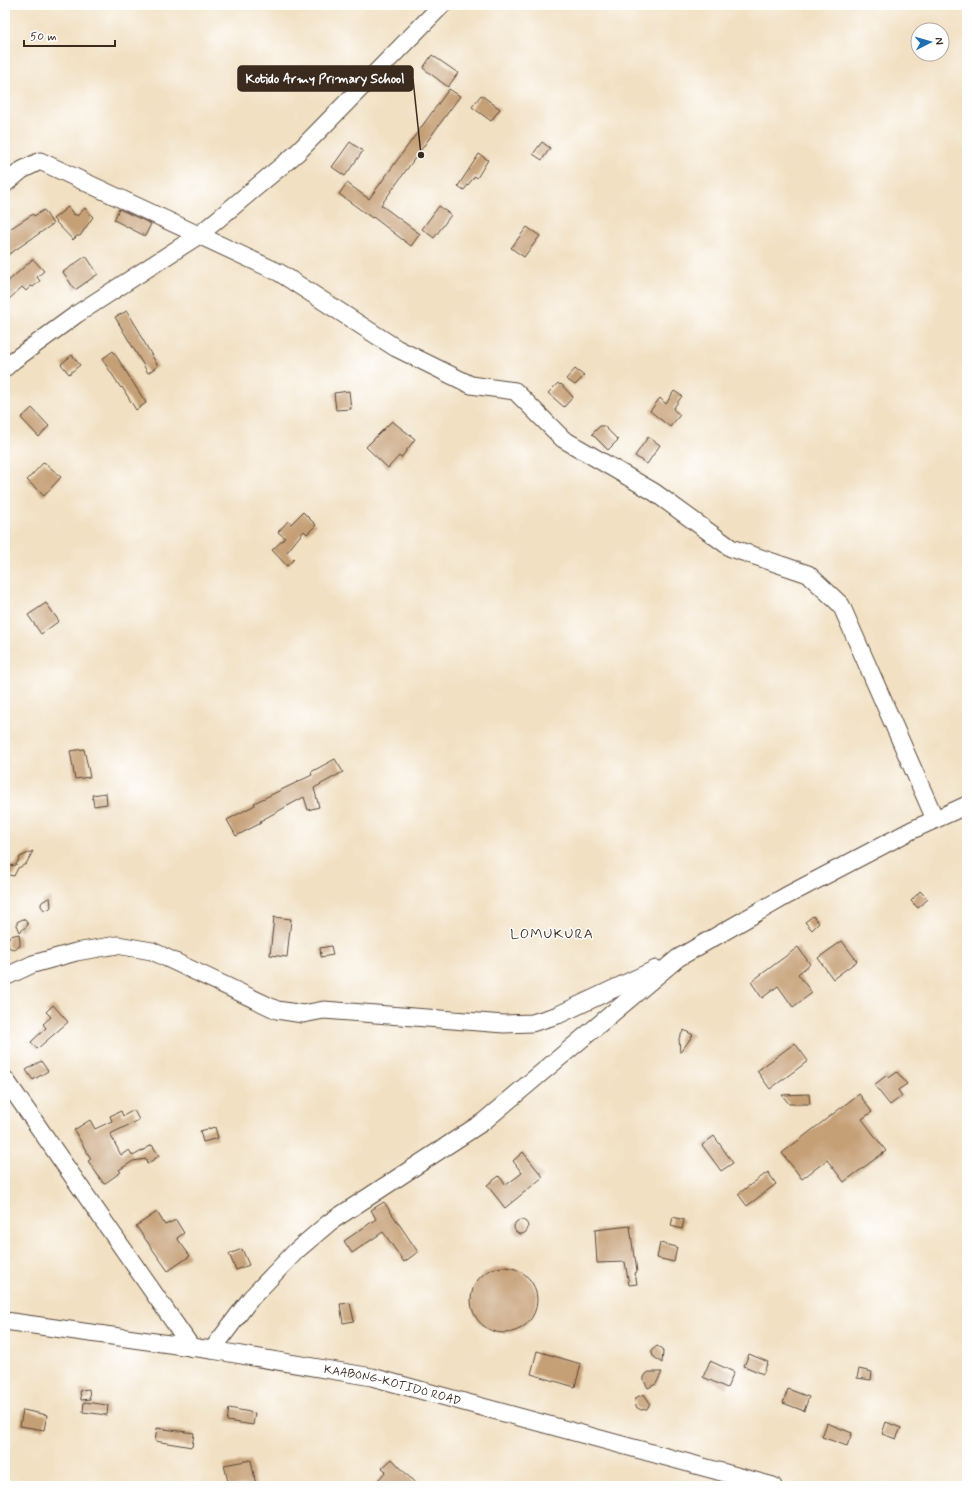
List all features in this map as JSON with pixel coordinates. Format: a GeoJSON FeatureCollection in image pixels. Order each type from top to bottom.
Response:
{"type":"FeatureCollection","features":[{"type":"Feature","properties":{"kind":"street"},"geometry":{"type":"LineString","coordinates":[[5,368],[77,314],[199,235],[297,153],[442,5]]}},
{"type":"Feature","properties":{"kind":"street"},"geometry":{"type":"LineString","coordinates":[[5,184],[22,170],[40,161],[280,273],[396,348],[471,385],[515,391],[563,439],[654,492],[731,548],[808,574],[841,605],[935,820]]}},
{"type":"Feature","properties":{"kind":"street"},"geometry":{"type":"LineString","coordinates":[[5,977],[33,964],[76,952],[117,945],[152,952],[277,1010],[303,1014],[324,1010],[504,1024],[532,1023],[558,1015],[678,958],[786,896],[912,830],[967,805]]}},
{"type":"Feature","properties":{"kind":"street"},"geometry":{"type":"LineString","coordinates":[[212,1350],[251,1298],[296,1251],[330,1222],[483,1122],[678,958]]}},
{"type":"Feature","properties":{"kind":"street"},"geometry":{"type":"LineString","coordinates":[[5,1079],[192,1348]]}},
{"type":"Feature","properties":{"kind":"street","name":"KAABONG-KOTIDO ROAD"},"geometry":{"type":"LineString","coordinates":[[5,1322],[212,1350],[372,1377],[773,1486]]}},
{"type":"Feature","properties":{"kind":"building"},"geometry":{"type":"Polygon","coordinates":[[[432,55],[458,73],[448,87],[423,68],[432,55]]]}},
{"type":"Feature","properties":{"kind":"building"},"geometry":{"type":"Polygon","coordinates":[[[449,89],[460,96],[381,205],[420,234],[411,246],[373,217],[372,218],[339,194],[347,183],[369,199],[449,89]]]}},
{"type":"Feature","properties":{"kind":"building"},"geometry":{"type":"Polygon","coordinates":[[[481,95],[500,109],[491,121],[472,107],[481,95]]]}},
{"type":"Feature","properties":{"kind":"building"},"geometry":{"type":"Polygon","coordinates":[[[350,142],[363,151],[345,176],[332,167],[350,142]]]}},
{"type":"Feature","properties":{"kind":"building"},"geometry":{"type":"Polygon","coordinates":[[[542,142],[550,148],[542,160],[533,154],[542,142]]]}},
{"type":"Feature","properties":{"kind":"building"},"geometry":{"type":"Polygon","coordinates":[[[479,154],[488,160],[477,178],[475,176],[464,190],[458,186],[479,154]]]}},
{"type":"Feature","properties":{"kind":"building"},"geometry":{"type":"Polygon","coordinates":[[[439,206],[451,215],[434,238],[422,229],[439,206]]]}},
{"type":"Feature","properties":{"kind":"building"},"geometry":{"type":"Polygon","coordinates":[[[68,207],[74,215],[75,214],[77,216],[85,208],[93,217],[80,236],[77,236],[73,240],[53,219],[68,207]]]}},
{"type":"Feature","properties":{"kind":"building"},"geometry":{"type":"Polygon","coordinates":[[[119,209],[151,224],[145,236],[114,220],[119,209]]]}},
{"type":"Feature","properties":{"kind":"building"},"geometry":{"type":"Polygon","coordinates":[[[44,210],[53,224],[5,257],[5,232],[33,214],[34,216],[44,210]]]}},
{"type":"Feature","properties":{"kind":"building"},"geometry":{"type":"Polygon","coordinates":[[[527,227],[540,236],[524,257],[511,248],[527,227]]]}},
{"type":"Feature","properties":{"kind":"building"},"geometry":{"type":"Polygon","coordinates":[[[86,256],[98,274],[75,290],[63,272],[86,256]]]}},
{"type":"Feature","properties":{"kind":"building"},"geometry":{"type":"Polygon","coordinates":[[[33,259],[44,271],[37,277],[40,281],[26,291],[22,287],[5,303],[5,284],[33,259]]]}},
{"type":"Feature","properties":{"kind":"building"},"geometry":{"type":"Polygon","coordinates":[[[127,311],[158,366],[148,373],[115,317],[127,311]]]}},
{"type":"Feature","properties":{"kind":"building"},"geometry":{"type":"Polygon","coordinates":[[[113,351],[146,403],[136,410],[102,359],[113,351]]]}},
{"type":"Feature","properties":{"kind":"building"},"geometry":{"type":"Polygon","coordinates":[[[72,355],[80,365],[69,374],[61,364],[72,355]]]}},
{"type":"Feature","properties":{"kind":"building"},"geometry":{"type":"Polygon","coordinates":[[[575,369],[584,376],[575,385],[566,379],[575,369]]]}},
{"type":"Feature","properties":{"kind":"building"},"geometry":{"type":"Polygon","coordinates":[[[558,383],[560,385],[561,384],[573,397],[564,407],[548,393],[558,383]]]}},
{"type":"Feature","properties":{"kind":"building"},"geometry":{"type":"Polygon","coordinates":[[[349,391],[351,409],[336,410],[334,393],[349,391]]]}},
{"type":"Feature","properties":{"kind":"building"},"geometry":{"type":"Polygon","coordinates":[[[674,391],[682,396],[673,409],[680,415],[670,427],[650,411],[660,398],[666,404],[674,391]]]}},
{"type":"Feature","properties":{"kind":"building"},"geometry":{"type":"Polygon","coordinates":[[[32,408],[49,426],[39,437],[21,418],[32,408]]]}},
{"type":"Feature","properties":{"kind":"building"},"geometry":{"type":"Polygon","coordinates":[[[392,421],[415,439],[401,458],[399,456],[388,468],[366,447],[392,421]]]}},
{"type":"Feature","properties":{"kind":"building"},"geometry":{"type":"Polygon","coordinates":[[[600,426],[604,426],[618,440],[608,450],[592,434],[600,426]]]}},
{"type":"Feature","properties":{"kind":"building"},"geometry":{"type":"Polygon","coordinates":[[[648,437],[660,445],[647,464],[635,456],[648,437]]]}},
{"type":"Feature","properties":{"kind":"building"},"geometry":{"type":"Polygon","coordinates":[[[44,462],[61,477],[44,496],[27,480],[44,462]]]}},
{"type":"Feature","properties":{"kind":"building"},"geometry":{"type":"Polygon","coordinates":[[[303,512],[316,525],[307,534],[304,531],[287,552],[294,559],[287,566],[272,550],[285,538],[278,532],[288,521],[291,524],[303,512]]]}},
{"type":"Feature","properties":{"kind":"building"},"geometry":{"type":"Polygon","coordinates":[[[46,603],[59,621],[41,634],[28,615],[46,603]]]}},
{"type":"Feature","properties":{"kind":"building"},"geometry":{"type":"Polygon","coordinates":[[[84,749],[90,777],[75,779],[70,751],[84,749]]]}},
{"type":"Feature","properties":{"kind":"building"},"geometry":{"type":"Polygon","coordinates":[[[335,759],[343,772],[314,788],[319,807],[308,810],[304,797],[236,836],[227,820],[255,805],[254,803],[312,775],[311,772],[335,759]]]}},
{"type":"Feature","properties":{"kind":"building"},"geometry":{"type":"Polygon","coordinates":[[[106,793],[107,804],[94,806],[92,795],[106,793]]]}},
{"type":"Feature","properties":{"kind":"building"},"geometry":{"type":"Polygon","coordinates":[[[33,851],[26,864],[18,868],[14,876],[6,873],[7,868],[9,866],[16,865],[20,857],[33,851]]]}},
{"type":"Feature","properties":{"kind":"building"},"geometry":{"type":"Polygon","coordinates":[[[920,891],[928,899],[918,908],[911,901],[920,891]]]}},
{"type":"Feature","properties":{"kind":"building"},"geometry":{"type":"Polygon","coordinates":[[[50,897],[51,907],[44,910],[41,904],[50,897]]]}},
{"type":"Feature","properties":{"kind":"building"},"geometry":{"type":"Polygon","coordinates":[[[813,916],[819,923],[812,930],[805,922],[813,916]]]}},
{"type":"Feature","properties":{"kind":"building"},"geometry":{"type":"Polygon","coordinates":[[[274,917],[291,919],[287,957],[270,955],[274,917]]]}},
{"type":"Feature","properties":{"kind":"building"},"geometry":{"type":"Polygon","coordinates":[[[23,919],[28,925],[20,932],[17,922],[23,919]]]}},
{"type":"Feature","properties":{"kind":"building"},"geometry":{"type":"Polygon","coordinates":[[[19,934],[20,946],[14,949],[10,948],[8,946],[8,939],[10,936],[19,934]]]}},
{"type":"Feature","properties":{"kind":"building"},"geometry":{"type":"Polygon","coordinates":[[[842,941],[857,961],[833,979],[818,958],[842,941]]]}},
{"type":"Feature","properties":{"kind":"building"},"geometry":{"type":"Polygon","coordinates":[[[331,946],[333,955],[321,957],[320,948],[331,946]]]}},
{"type":"Feature","properties":{"kind":"building"},"geometry":{"type":"Polygon","coordinates":[[[798,947],[810,964],[798,974],[812,993],[793,1007],[778,986],[762,998],[751,982],[798,947]]]}},
{"type":"Feature","properties":{"kind":"building"},"geometry":{"type":"Polygon","coordinates":[[[53,1005],[68,1022],[37,1049],[31,1042],[46,1028],[43,1024],[51,1017],[46,1012],[53,1005]]]}},
{"type":"Feature","properties":{"kind":"building"},"geometry":{"type":"Polygon","coordinates":[[[684,1030],[693,1035],[680,1053],[679,1038],[684,1030]]]}},
{"type":"Feature","properties":{"kind":"building"},"geometry":{"type":"Polygon","coordinates":[[[795,1043],[808,1061],[770,1089],[757,1071],[795,1043]]]}},
{"type":"Feature","properties":{"kind":"building"},"geometry":{"type":"Polygon","coordinates":[[[41,1061],[48,1071],[33,1080],[26,1070],[41,1061]]]}},
{"type":"Feature","properties":{"kind":"building"},"geometry":{"type":"Polygon","coordinates":[[[897,1072],[907,1084],[898,1090],[902,1096],[890,1105],[874,1085],[887,1075],[889,1078],[897,1072]]]}},
{"type":"Feature","properties":{"kind":"building"},"geometry":{"type":"Polygon","coordinates":[[[809,1094],[810,1104],[789,1104],[782,1095],[809,1094]]]}},
{"type":"Feature","properties":{"kind":"building"},"geometry":{"type":"Polygon","coordinates":[[[859,1094],[872,1112],[862,1119],[886,1151],[844,1182],[827,1160],[802,1179],[782,1153],[859,1094]]]}},
{"type":"Feature","properties":{"kind":"building"},"geometry":{"type":"Polygon","coordinates":[[[134,1110],[139,1120],[110,1134],[121,1155],[129,1150],[133,1156],[152,1145],[159,1156],[147,1164],[146,1159],[133,1161],[119,1170],[121,1172],[104,1184],[88,1161],[91,1159],[74,1130],[90,1120],[95,1129],[112,1121],[110,1116],[121,1111],[123,1116],[134,1110]]]}},
{"type":"Feature","properties":{"kind":"building"},"geometry":{"type":"Polygon","coordinates":[[[215,1127],[218,1138],[203,1142],[200,1131],[215,1127]]]}},
{"type":"Feature","properties":{"kind":"building"},"geometry":{"type":"Polygon","coordinates":[[[714,1136],[733,1163],[721,1171],[702,1145],[714,1136]]]}},
{"type":"Feature","properties":{"kind":"building"},"geometry":{"type":"Polygon","coordinates":[[[523,1152],[543,1177],[505,1208],[487,1185],[499,1176],[506,1185],[522,1173],[513,1161],[523,1152]]]}},
{"type":"Feature","properties":{"kind":"building"},"geometry":{"type":"Polygon","coordinates":[[[768,1172],[776,1184],[747,1206],[738,1194],[768,1172]]]}},
{"type":"Feature","properties":{"kind":"building"},"geometry":{"type":"Polygon","coordinates":[[[384,1202],[418,1252],[404,1262],[383,1232],[352,1253],[344,1241],[376,1219],[371,1210],[384,1202]]]}},
{"type":"Feature","properties":{"kind":"building"},"geometry":{"type":"Polygon","coordinates":[[[157,1212],[165,1225],[176,1220],[184,1233],[177,1238],[190,1256],[168,1271],[136,1226],[157,1212]]]}},
{"type":"Feature","properties":{"kind":"building"},"geometry":{"type":"Polygon","coordinates":[[[673,1217],[684,1220],[682,1229],[671,1226],[673,1217]]]}},
{"type":"Feature","properties":{"kind":"building"},"geometry":{"type":"Polygon","coordinates":[[[518,1220],[524,1220],[528,1224],[528,1230],[524,1234],[518,1234],[514,1230],[514,1224],[518,1220]]]}},
{"type":"Feature","properties":{"kind":"building"},"geometry":{"type":"Polygon","coordinates":[[[630,1226],[637,1272],[635,1273],[637,1284],[629,1285],[625,1262],[597,1263],[595,1230],[630,1226]]]}},
{"type":"Feature","properties":{"kind":"building"},"geometry":{"type":"Polygon","coordinates":[[[660,1243],[677,1247],[674,1262],[657,1258],[660,1243]]]}},
{"type":"Feature","properties":{"kind":"building"},"geometry":{"type":"Polygon","coordinates":[[[242,1249],[249,1265],[236,1270],[229,1254],[242,1249]]]}},
{"type":"Feature","properties":{"kind":"building"},"geometry":{"type":"Polygon","coordinates":[[[504,1267],[517,1270],[527,1277],[534,1287],[537,1300],[534,1313],[527,1323],[517,1330],[504,1333],[491,1330],[481,1323],[474,1313],[471,1300],[474,1287],[481,1277],[491,1270],[504,1267]]]}},
{"type":"Feature","properties":{"kind":"building"},"geometry":{"type":"Polygon","coordinates":[[[350,1303],[354,1321],[343,1323],[340,1304],[350,1303]]]}},
{"type":"Feature","properties":{"kind":"building"},"geometry":{"type":"Polygon","coordinates":[[[657,1346],[662,1349],[663,1352],[662,1363],[653,1356],[652,1353],[652,1350],[657,1346]]]}},
{"type":"Feature","properties":{"kind":"building"},"geometry":{"type":"Polygon","coordinates":[[[537,1351],[581,1364],[575,1387],[531,1374],[537,1351]]]}},
{"type":"Feature","properties":{"kind":"building"},"geometry":{"type":"Polygon","coordinates":[[[749,1354],[768,1362],[763,1374],[744,1366],[749,1354]]]}},
{"type":"Feature","properties":{"kind":"building"},"geometry":{"type":"Polygon","coordinates":[[[710,1361],[734,1372],[727,1388],[703,1377],[710,1361]]]}},
{"type":"Feature","properties":{"kind":"building"},"geometry":{"type":"Polygon","coordinates":[[[859,1369],[872,1372],[871,1380],[857,1378],[859,1369]]]}},
{"type":"Feature","properties":{"kind":"building"},"geometry":{"type":"Polygon","coordinates":[[[649,1372],[662,1372],[656,1384],[648,1388],[644,1381],[644,1377],[649,1372]]]}},
{"type":"Feature","properties":{"kind":"building"},"geometry":{"type":"Polygon","coordinates":[[[89,1389],[90,1399],[81,1400],[80,1390],[89,1389]]]}},
{"type":"Feature","properties":{"kind":"building"},"geometry":{"type":"Polygon","coordinates":[[[788,1389],[809,1397],[804,1411],[783,1403],[788,1389]]]}},
{"type":"Feature","properties":{"kind":"building"},"geometry":{"type":"Polygon","coordinates":[[[644,1394],[650,1403],[647,1409],[641,1410],[636,1407],[635,1400],[637,1397],[644,1394]]]}},
{"type":"Feature","properties":{"kind":"building"},"geometry":{"type":"Polygon","coordinates":[[[84,1402],[108,1405],[107,1415],[83,1412],[84,1402]]]}},
{"type":"Feature","properties":{"kind":"building"},"geometry":{"type":"Polygon","coordinates":[[[229,1408],[255,1413],[253,1425],[227,1421],[229,1408]]]}},
{"type":"Feature","properties":{"kind":"building"},"geometry":{"type":"Polygon","coordinates":[[[23,1410],[47,1415],[44,1430],[20,1426],[23,1410]]]}},
{"type":"Feature","properties":{"kind":"building"},"geometry":{"type":"Polygon","coordinates":[[[886,1422],[901,1428],[896,1439],[882,1434],[886,1422]]]}},
{"type":"Feature","properties":{"kind":"building"},"geometry":{"type":"Polygon","coordinates":[[[827,1423],[852,1433],[847,1446],[822,1437],[827,1423]]]}},
{"type":"Feature","properties":{"kind":"building"},"geometry":{"type":"Polygon","coordinates":[[[157,1428],[194,1433],[192,1447],[155,1441],[157,1428]]]}},
{"type":"Feature","properties":{"kind":"building"},"geometry":{"type":"Polygon","coordinates":[[[392,1459],[418,1486],[373,1486],[386,1471],[382,1468],[392,1459]]]}},
{"type":"Feature","properties":{"kind":"building"},"geometry":{"type":"Polygon","coordinates":[[[251,1460],[256,1485],[229,1486],[224,1465],[251,1460]]]}},
{"type":"Feature","properties":{"kind":"place","name":"Kotido Army Primary School"},"geometry":{"type":"Point","coordinates":[421,155]}},
{"type":"Feature","properties":{"kind":"district","name":"LOMUKURA"},"geometry":{"type":"Point","coordinates":[552,933]}}]}
